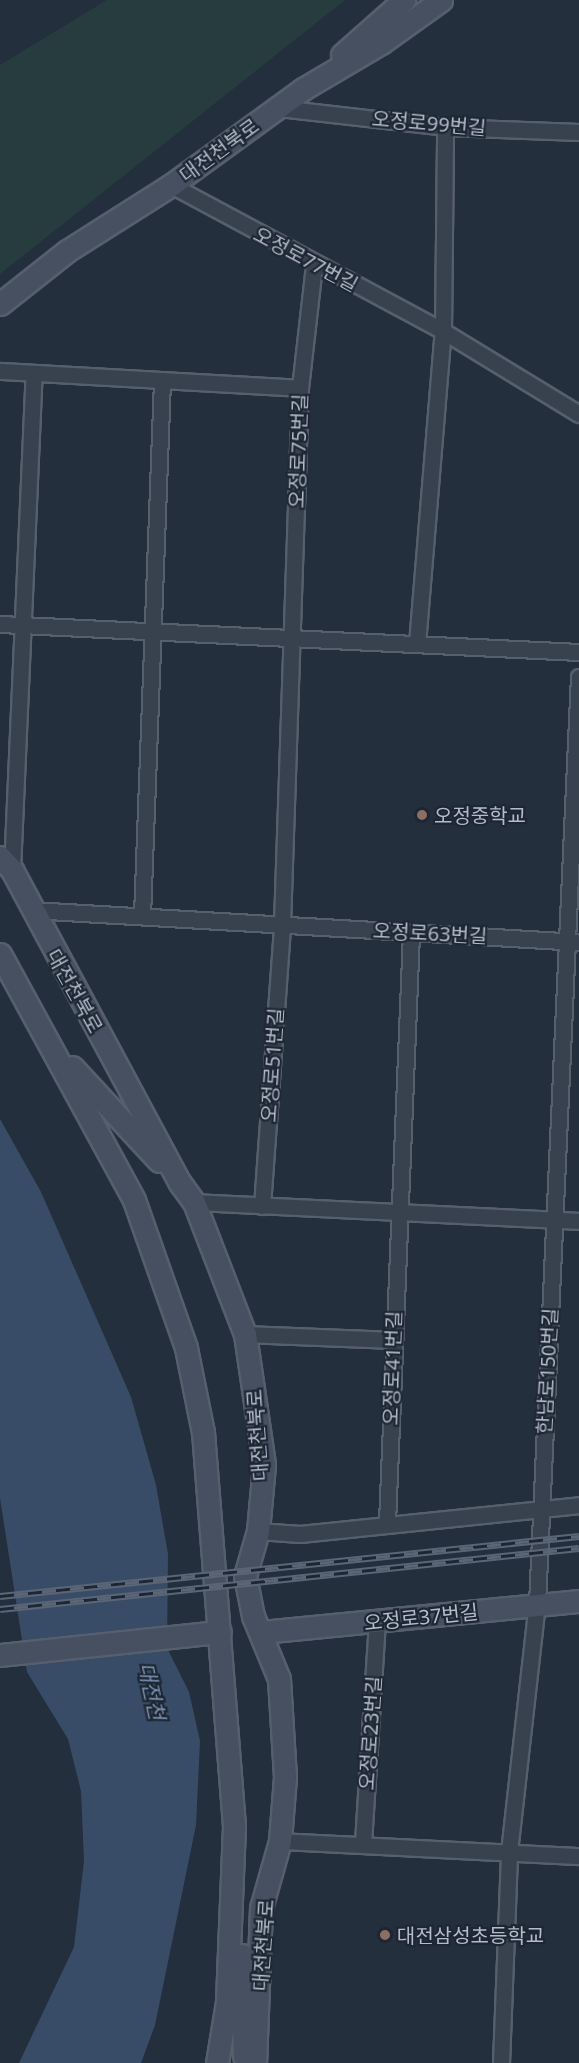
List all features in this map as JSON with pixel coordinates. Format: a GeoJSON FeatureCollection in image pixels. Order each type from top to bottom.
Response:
{"type":"FeatureCollection","features":[{"type":"Feature","properties":{"kind":"main road"},"geometry":{"type":"LineString","coordinates":[[303,90],[405,0]]}},
{"type":"Feature","properties":{"kind":"main road"},"geometry":{"type":"LineString","coordinates":[[381,43],[420,0]]}},
{"type":"Feature","properties":{"kind":"main road","name":"대전천북로"},"geometry":{"type":"LineString","coordinates":[[0,304],[67,251],[171,185],[303,90],[381,43],[441,0]]}},
{"type":"Feature","properties":{"kind":"main road","name":"대전천북로"},"geometry":{"type":"LineString","coordinates":[[6,863],[180,1183],[194,1202],[245,1334],[264,1465],[258,1531],[245,1576],[253,1616],[262,1632],[279,1679],[285,1777],[280,1841],[261,1908],[255,2063]]}},
{"type":"Feature","properties":{"kind":"main road"},"geometry":{"type":"LineString","coordinates":[[0,954],[52,1045],[134,1200],[186,1348],[203,1432],[229,1734],[233,1837],[227,2002],[217,2063]]}},
{"type":"Feature","properties":{"kind":"main road"},"geometry":{"type":"LineString","coordinates":[[52,1045],[180,1183]]}},
{"type":"Feature","properties":{"kind":"main road","name":"오정로37번길"},"geometry":{"type":"LineString","coordinates":[[262,1632],[377,1623],[579,1601]]}},
{"type":"Feature","properties":{"kind":"main road"},"geometry":{"type":"LineString","coordinates":[[0,1655],[220,1632]]}},
{"type":"Feature","properties":{"kind":"main road"},"geometry":{"type":"LineString","coordinates":[[229,1734],[242,1812],[244,2063]]}},
{"type":"Feature","properties":{"kind":"street","name":"오정로99번길"},"geometry":{"type":"LineString","coordinates":[[279,108],[445,126],[579,132]]}},
{"type":"Feature","properties":{"kind":"street"},"geometry":{"type":"LineString","coordinates":[[417,644],[443,331],[445,126]]}},
{"type":"Feature","properties":{"kind":"street","name":"오정로77번길"},"geometry":{"type":"LineString","coordinates":[[171,185],[314,265],[443,331],[579,414]]}},
{"type":"Feature","properties":{"kind":"street","name":"오정로75번길"},"geometry":{"type":"LineString","coordinates":[[291,638],[300,388],[314,265]]}},
{"type":"Feature","properties":{"kind":"street"},"geometry":{"type":"LineString","coordinates":[[0,371],[300,388]]}},
{"type":"Feature","properties":{"kind":"street"},"geometry":{"type":"LineString","coordinates":[[6,863],[34,373]]}},
{"type":"Feature","properties":{"kind":"street"},"geometry":{"type":"LineString","coordinates":[[141,916],[162,380]]}},
{"type":"Feature","properties":{"kind":"street"},"geometry":{"type":"LineString","coordinates":[[0,624],[579,652]]}},
{"type":"Feature","properties":{"kind":"street"},"geometry":{"type":"LineString","coordinates":[[282,924],[291,638]]}},
{"type":"Feature","properties":{"kind":"street","name":"한남로150번길"},"geometry":{"type":"LineString","coordinates":[[501,2063],[509,1852],[537,1604],[554,1220],[573,941],[579,677]]}},
{"type":"Feature","properties":{"kind":"street","name":"오정로63번길"},"geometry":{"type":"LineString","coordinates":[[30,910],[573,941]]}},
{"type":"Feature","properties":{"kind":"street","name":"오정로51번길"},"geometry":{"type":"LineString","coordinates":[[262,1206],[282,924]]}},
{"type":"Feature","properties":{"kind":"street"},"geometry":{"type":"LineString","coordinates":[[401,1213],[411,932]]}},
{"type":"Feature","properties":{"kind":"street"},"geometry":{"type":"LineString","coordinates":[[194,1202],[579,1221]]}},
{"type":"Feature","properties":{"kind":"street","name":"오정로41번길"},"geometry":{"type":"LineString","coordinates":[[387,1523],[393,1340],[401,1213]]}},
{"type":"Feature","properties":{"kind":"street"},"geometry":{"type":"LineString","coordinates":[[245,1334],[393,1340]]}},
{"type":"Feature","properties":{"kind":"street"},"geometry":{"type":"LineString","coordinates":[[258,1531],[300,1534],[387,1523],[579,1505]]}},
{"type":"Feature","properties":{"kind":"street","name":"오정로23번길"},"geometry":{"type":"LineString","coordinates":[[363,1844],[377,1623]]}},
{"type":"Feature","properties":{"kind":"street"},"geometry":{"type":"LineString","coordinates":[[280,1841],[579,1856]]}},
{"type":"Feature","properties":{"kind":"green space"},"geometry":{"type":"Polygon","coordinates":[[[107,0],[345,0],[0,274],[0,65],[107,0]]]}},
{"type":"Feature","properties":{"kind":"water","name":"대전천"},"geometry":{"type":"Polygon","coordinates":[[[0,1119],[41,1192],[131,1397],[156,1485],[168,1554],[167,1648],[189,1692],[200,1741],[196,1825],[155,2025],[141,2063],[19,2063],[74,1947],[84,1861],[81,1791],[68,1739],[27,1672],[0,1498],[0,1119]]]}},
{"type":"Feature","properties":{"kind":"railway"},"geometry":{"type":"LineString","coordinates":[[0,1596],[579,1536]]}},
{"type":"Feature","properties":{"kind":"railway"},"geometry":{"type":"LineString","coordinates":[[0,1609],[579,1548]]}},
{"type":"Feature","properties":{"kind":"place","name":"오정중학교"},"geometry":{"type":"Point","coordinates":[422,815]}},
{"type":"Feature","properties":{"kind":"place","name":"대전삼성초등학교"},"geometry":{"type":"Point","coordinates":[385,1935]}}]}
